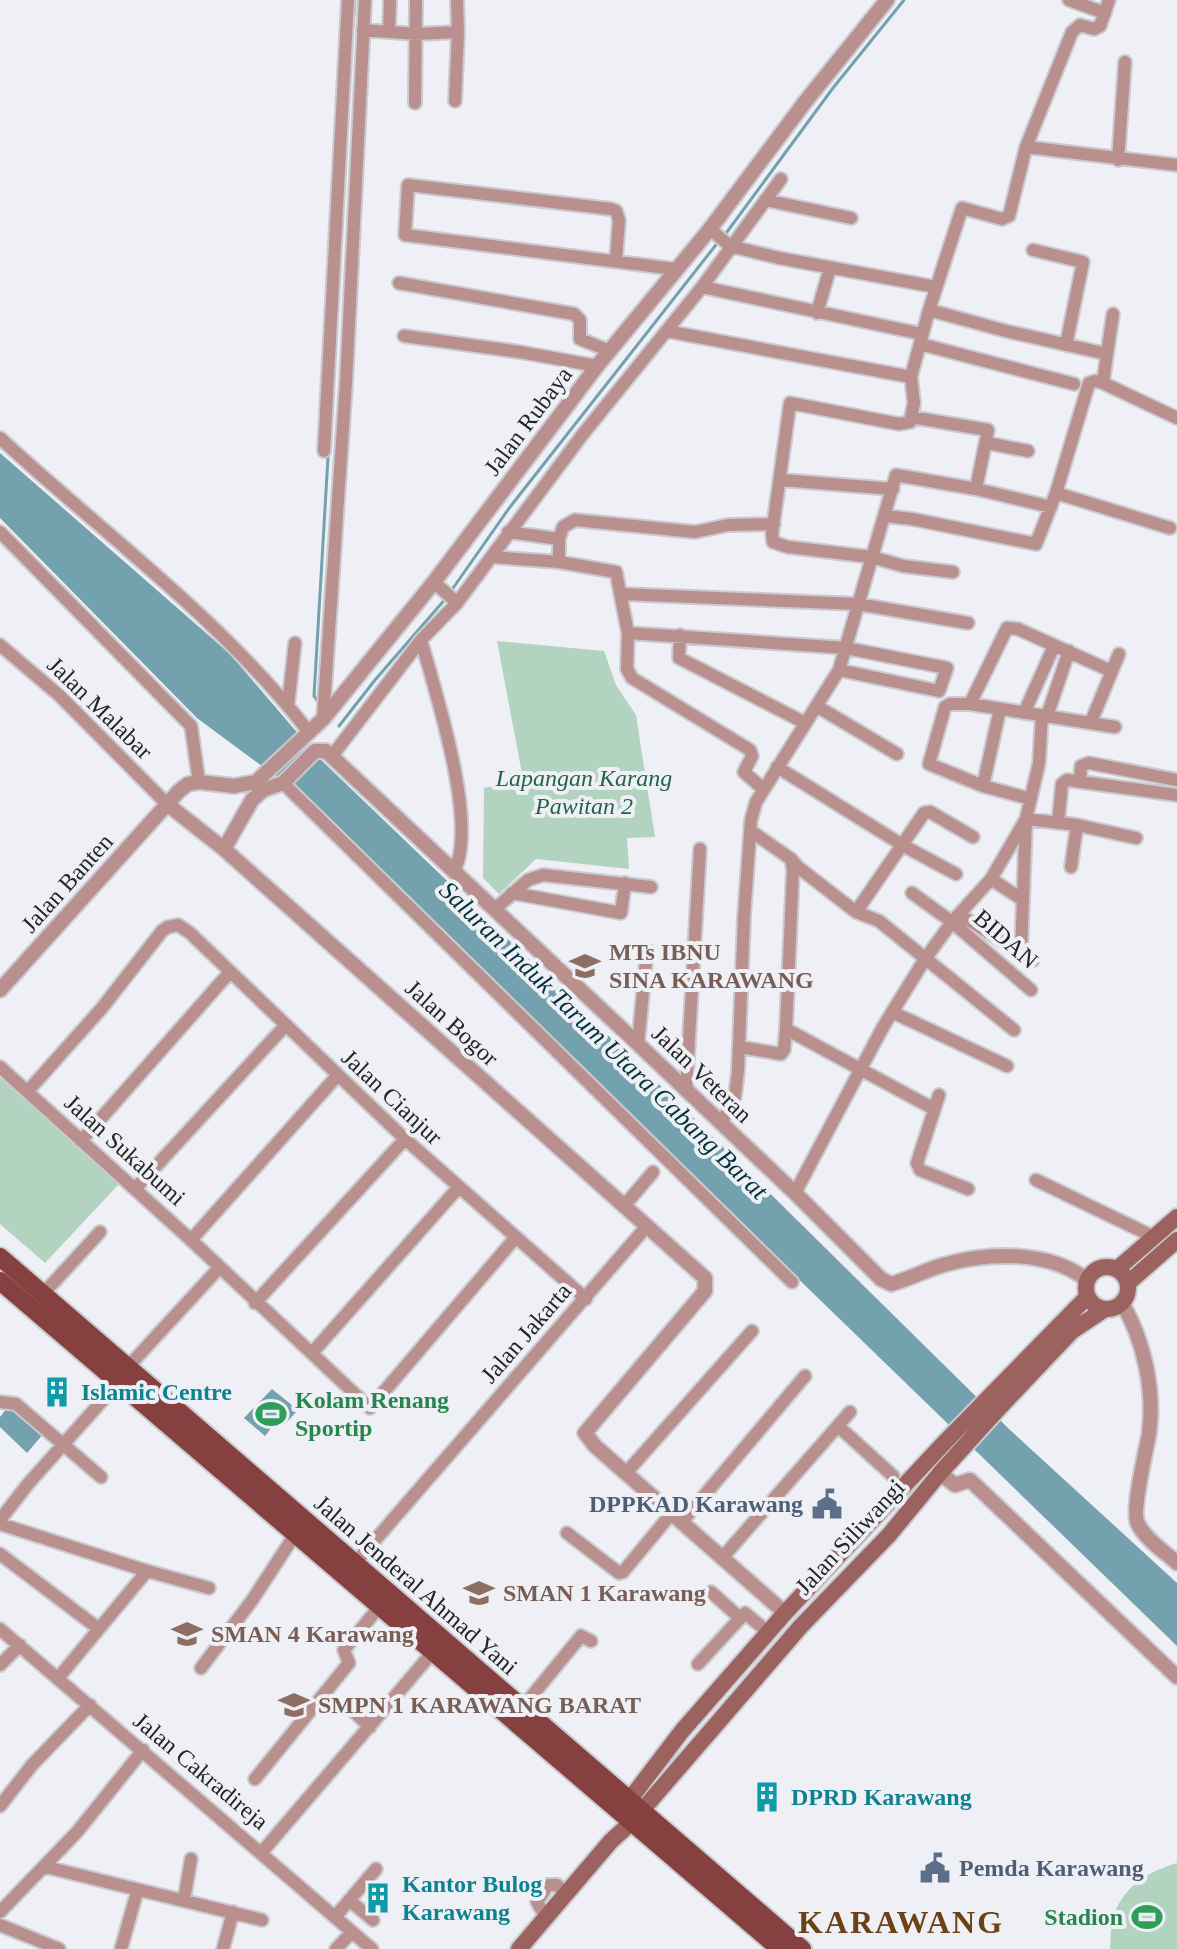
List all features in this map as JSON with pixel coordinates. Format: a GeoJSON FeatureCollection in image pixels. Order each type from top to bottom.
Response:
{"type":"FeatureCollection","features":[{"type":"Feature","properties":{"kind":"main road"},"geometry":{"type":"LineString","coordinates":[[1117,1269],[1128,1283],[1127,1296],[1122,1303],[1105,1309],[1093,1304],[1087,1297],[1087,1280],[1100,1268],[1117,1269],[1177,1217]]}},
{"type":"Feature","properties":{"kind":"main road"},"geometry":{"type":"LineString","coordinates":[[1128,1283],[1177,1240]]}},
{"type":"Feature","properties":{"kind":"main road","name":"Jalan Jenderal Ahmad Yani"},"geometry":{"type":"LineString","coordinates":[[0,1257],[43,1294],[122,1375],[278,1520],[349,1570],[379,1607],[432,1653],[802,1949]]}},
{"type":"Feature","properties":{"kind":"main road","name":"Jalan Jenderal Ahmad Yani"},"geometry":{"type":"LineString","coordinates":[[0,1281],[122,1375],[349,1570],[522,1708],[780,1949]]}},
{"type":"Feature","properties":{"kind":"main road","name":"Jalan Siliwangi"},"geometry":{"type":"LineString","coordinates":[[631,1811],[709,1701],[785,1613],[873,1520],[952,1447],[1087,1297]]}},
{"type":"Feature","properties":{"kind":"main road","name":"Jalan Siliwangi"},"geometry":{"type":"LineString","coordinates":[[995,1402],[1072,1331],[1105,1309]]}},
{"type":"Feature","properties":{"kind":"main road","name":"Jalan Siliwangi"},"geometry":{"type":"LineString","coordinates":[[631,1811],[726,1713],[801,1626],[889,1535],[940,1473],[952,1447]]}},
{"type":"Feature","properties":{"kind":"main road"},"geometry":{"type":"LineString","coordinates":[[873,1520],[889,1535]]}},
{"type":"Feature","properties":{"kind":"main road"},"geometry":{"type":"LineString","coordinates":[[709,1701],[726,1713]]}},
{"type":"Feature","properties":{"kind":"main road"},"geometry":{"type":"LineString","coordinates":[[519,1949],[611,1841],[631,1811]]}},
{"type":"Feature","properties":{"kind":"street"},"geometry":{"type":"LineString","coordinates":[[324,451],[348,0]]}},
{"type":"Feature","properties":{"kind":"street"},"geometry":{"type":"LineString","coordinates":[[323,719],[346,383],[365,0]]}},
{"type":"Feature","properties":{"kind":"street"},"geometry":{"type":"LineString","coordinates":[[389,32],[390,0]]}},
{"type":"Feature","properties":{"kind":"street"},"geometry":{"type":"LineString","coordinates":[[415,103],[416,0]]}},
{"type":"Feature","properties":{"kind":"street"},"geometry":{"type":"LineString","coordinates":[[455,101],[457,0]]}},
{"type":"Feature","properties":{"kind":"street","name":"Jalan Rubaya"},"geometry":{"type":"LineString","coordinates":[[199,782],[242,786],[256,782],[323,719],[437,585],[597,366],[675,269],[712,231],[805,102],[887,0]]}},
{"type":"Feature","properties":{"kind":"street"},"geometry":{"type":"LineString","coordinates":[[953,572],[773,542],[790,403],[899,424],[910,422],[914,403],[911,377],[962,208],[1002,219],[1009,216],[1026,147],[1072,32],[1080,25],[1094,29],[1100,26],[1107,6],[1069,0]]}},
{"type":"Feature","properties":{"kind":"street"},"geometry":{"type":"LineString","coordinates":[[363,30],[416,34],[458,32]]}},
{"type":"Feature","properties":{"kind":"street"},"geometry":{"type":"LineString","coordinates":[[1118,160],[1125,62]]}},
{"type":"Feature","properties":{"kind":"street"},"geometry":{"type":"LineString","coordinates":[[1026,147],[1175,165],[1177,149]]}},
{"type":"Feature","properties":{"kind":"street"},"geometry":{"type":"LineString","coordinates":[[224,849],[252,800],[263,790],[283,783],[315,751],[326,751],[332,756],[421,640],[492,557],[508,532],[702,287],[729,244],[781,179]]}},
{"type":"Feature","properties":{"kind":"street"},"geometry":{"type":"LineString","coordinates":[[616,260],[619,220],[616,211],[611,209],[408,185],[405,235],[675,269]]}},
{"type":"Feature","properties":{"kind":"street"},"geometry":{"type":"LineString","coordinates":[[765,200],[851,218]]}},
{"type":"Feature","properties":{"kind":"street"},"geometry":{"type":"LineString","coordinates":[[712,231],[729,244],[830,268],[936,287]]}},
{"type":"Feature","properties":{"kind":"street"},"geometry":{"type":"LineString","coordinates":[[1033,250],[1083,262],[1066,345]]}},
{"type":"Feature","properties":{"kind":"street"},"geometry":{"type":"LineString","coordinates":[[817,313],[830,268]]}},
{"type":"Feature","properties":{"kind":"street"},"geometry":{"type":"LineString","coordinates":[[399,283],[574,314],[580,320],[580,339],[610,351]]}},
{"type":"Feature","properties":{"kind":"street"},"geometry":{"type":"LineString","coordinates":[[702,287],[921,339],[1074,384]]}},
{"type":"Feature","properties":{"kind":"street"},"geometry":{"type":"LineString","coordinates":[[929,310],[1107,354]]}},
{"type":"Feature","properties":{"kind":"street"},"geometry":{"type":"LineString","coordinates":[[1103,383],[1113,314]]}},
{"type":"Feature","properties":{"kind":"street"},"geometry":{"type":"LineString","coordinates":[[666,331],[911,377]]}},
{"type":"Feature","properties":{"kind":"street"},"geometry":{"type":"LineString","coordinates":[[404,336],[597,366]]}},
{"type":"Feature","properties":{"kind":"street"},"geometry":{"type":"LineString","coordinates":[[885,516],[1033,544],[1039,542],[1089,383],[1103,383],[1177,418]]}},
{"type":"Feature","properties":{"kind":"street"},"geometry":{"type":"LineString","coordinates":[[911,417],[988,430],[976,489]]}},
{"type":"Feature","properties":{"kind":"street"},"geometry":{"type":"LineString","coordinates":[[0,438],[208,623],[288,705],[305,734]]}},
{"type":"Feature","properties":{"kind":"street"},"geometry":{"type":"LineString","coordinates":[[987,443],[1028,451]]}},
{"type":"Feature","properties":{"kind":"street"},"geometry":{"type":"LineString","coordinates":[[721,1124],[735,1096],[740,1047],[744,917],[754,811],[762,788],[818,707],[839,670],[896,475],[976,489],[1051,507]]}},
{"type":"Feature","properties":{"kind":"street"},"geometry":{"type":"LineString","coordinates":[[781,480],[893,489]]}},
{"type":"Feature","properties":{"kind":"street"},"geometry":{"type":"LineString","coordinates":[[1056,493],[1170,528]]}},
{"type":"Feature","properties":{"kind":"street"},"geometry":{"type":"LineString","coordinates":[[559,562],[559,539],[563,527],[575,520],[695,532],[728,525],[774,524]]}},
{"type":"Feature","properties":{"kind":"street"},"geometry":{"type":"LineString","coordinates":[[0,532],[191,726],[199,782],[188,784],[167,804]]}},
{"type":"Feature","properties":{"kind":"street"},"geometry":{"type":"LineString","coordinates":[[508,532],[559,539]]}},
{"type":"Feature","properties":{"kind":"street"},"geometry":{"type":"LineString","coordinates":[[492,557],[559,562],[616,572],[628,633],[627,669],[632,678],[750,750],[752,756],[744,772],[762,788]]}},
{"type":"Feature","properties":{"kind":"street"},"geometry":{"type":"LineString","coordinates":[[437,585],[456,601]]}},
{"type":"Feature","properties":{"kind":"street"},"geometry":{"type":"LineString","coordinates":[[622,594],[858,604],[968,623]]}},
{"type":"Feature","properties":{"kind":"street"},"geometry":{"type":"LineString","coordinates":[[970,704],[1007,628],[1018,629],[1111,671]]}},
{"type":"Feature","properties":{"kind":"street"},"geometry":{"type":"LineString","coordinates":[[628,633],[846,648],[947,668],[939,691],[839,670]]}},
{"type":"Feature","properties":{"kind":"street"},"geometry":{"type":"LineString","coordinates":[[680,635],[679,658],[805,723]]}},
{"type":"Feature","properties":{"kind":"street"},"geometry":{"type":"LineString","coordinates":[[421,640],[449,741],[455,775],[462,840],[454,871]]}},
{"type":"Feature","properties":{"kind":"street"},"geometry":{"type":"LineString","coordinates":[[288,705],[295,643]]}},
{"type":"Feature","properties":{"kind":"street","name":"Jalan Malabar"},"geometry":{"type":"LineString","coordinates":[[0,645],[60,696],[167,804]]}},
{"type":"Feature","properties":{"kind":"street"},"geometry":{"type":"LineString","coordinates":[[1024,713],[1054,646]]}},
{"type":"Feature","properties":{"kind":"street"},"geometry":{"type":"LineString","coordinates":[[1021,952],[1026,819],[1039,763],[1045,716],[1069,651]]}},
{"type":"Feature","properties":{"kind":"street"},"geometry":{"type":"LineString","coordinates":[[1091,722],[1119,654]]}},
{"type":"Feature","properties":{"kind":"street"},"geometry":{"type":"LineString","coordinates":[[1031,799],[983,786],[928,762],[945,707],[970,704],[1115,727]]}},
{"type":"Feature","properties":{"kind":"street"},"geometry":{"type":"LineString","coordinates":[[818,707],[897,754]]}},
{"type":"Feature","properties":{"kind":"street"},"geometry":{"type":"LineString","coordinates":[[983,786],[1000,709]]}},
{"type":"Feature","properties":{"kind":"street","name":"Jalan Veteran"},"geometry":{"type":"LineString","coordinates":[[332,756],[496,908],[795,1193],[851,1251],[888,1283],[943,1265],[1007,1256],[1034,1258],[1068,1268],[1087,1280]]}},
{"type":"Feature","properties":{"kind":"street"},"geometry":{"type":"LineString","coordinates":[[1080,781],[1081,766],[1086,763],[1177,780]]}},
{"type":"Feature","properties":{"kind":"street"},"geometry":{"type":"LineString","coordinates":[[777,767],[904,846],[956,874]]}},
{"type":"Feature","properties":{"kind":"street"},"geometry":{"type":"LineString","coordinates":[[1058,823],[1062,784],[1067,780],[1177,795]]}},
{"type":"Feature","properties":{"kind":"street"},"geometry":{"type":"LineString","coordinates":[[283,783],[792,1282]]}},
{"type":"Feature","properties":{"kind":"street","name":"Jalan Bogor"},"geometry":{"type":"LineString","coordinates":[[167,804],[224,849],[705,1278],[705,1291],[585,1433],[626,1473]]}},
{"type":"Feature","properties":{"kind":"street","name":"Jalan Banten"},"geometry":{"type":"LineString","coordinates":[[0,990],[167,804]]}},
{"type":"Feature","properties":{"kind":"street"},"geometry":{"type":"LineString","coordinates":[[856,912],[927,812],[973,837]]}},
{"type":"Feature","properties":{"kind":"street"},"geometry":{"type":"LineString","coordinates":[[1026,819],[1077,825],[1136,838]]}},
{"type":"Feature","properties":{"kind":"street"},"geometry":{"type":"LineString","coordinates":[[795,1193],[892,1012],[925,959],[991,879],[1026,819]]}},
{"type":"Feature","properties":{"kind":"street"},"geometry":{"type":"LineString","coordinates":[[1071,867],[1077,825]]}},
{"type":"Feature","properties":{"kind":"street"},"geometry":{"type":"LineString","coordinates":[[751,831],[856,912],[879,921],[1014,1030]]}},
{"type":"Feature","properties":{"kind":"street"},"geometry":{"type":"LineString","coordinates":[[686,1091],[700,849]]}},
{"type":"Feature","properties":{"kind":"street"},"geometry":{"type":"LineString","coordinates":[[740,1047],[781,1054],[784,1050],[791,859]]}},
{"type":"Feature","properties":{"kind":"street"},"geometry":{"type":"LineString","coordinates":[[496,908],[528,880],[543,875],[651,887]]}},
{"type":"Feature","properties":{"kind":"street"},"geometry":{"type":"LineString","coordinates":[[991,879],[1023,900]]}},
{"type":"Feature","properties":{"kind":"street"},"geometry":{"type":"LineString","coordinates":[[512,893],[621,913],[625,883]]}},
{"type":"Feature","properties":{"kind":"street"},"geometry":{"type":"LineString","coordinates":[[912,893],[1033,960]]}},
{"type":"Feature","properties":{"kind":"street","name":"BIDAN"},"geometry":{"type":"LineString","coordinates":[[956,918],[1031,990]]}},
{"type":"Feature","properties":{"kind":"street","name":"Jalan Cianjur"},"geometry":{"type":"LineString","coordinates":[[28,1091],[102,1008],[158,937],[173,925],[190,933],[458,1188],[586,1299]]}},
{"type":"Feature","properties":{"kind":"street"},"geometry":{"type":"LineString","coordinates":[[638,1044],[647,950]]}},
{"type":"Feature","properties":{"kind":"street"},"geometry":{"type":"LineString","coordinates":[[81,1141],[230,972]]}},
{"type":"Feature","properties":{"kind":"street"},"geometry":{"type":"LineString","coordinates":[[892,1012],[1007,1066]]}},
{"type":"Feature","properties":{"kind":"street"},"geometry":{"type":"LineString","coordinates":[[135,1189],[285,1026]]}},
{"type":"Feature","properties":{"kind":"street"},"geometry":{"type":"LineString","coordinates":[[786,1029],[934,1109]]}},
{"type":"Feature","properties":{"kind":"street","name":"Jalan Sukabumi"},"geometry":{"type":"LineString","coordinates":[[0,1067],[370,1408],[516,1237]]}},
{"type":"Feature","properties":{"kind":"street"},"geometry":{"type":"LineString","coordinates":[[191,1240],[337,1076]]}},
{"type":"Feature","properties":{"kind":"street"},"geometry":{"type":"LineString","coordinates":[[939,1095],[917,1163],[920,1170],[968,1189]]}},
{"type":"Feature","properties":{"kind":"street"},"geometry":{"type":"LineString","coordinates":[[255,1303],[405,1139]]}},
{"type":"Feature","properties":{"kind":"street"},"geometry":{"type":"LineString","coordinates":[[624,1206],[653,1172]]}},
{"type":"Feature","properties":{"kind":"street"},"geometry":{"type":"LineString","coordinates":[[1036,1180],[1154,1237]]}},
{"type":"Feature","properties":{"kind":"street"},"geometry":{"type":"LineString","coordinates":[[312,1353],[458,1188]]}},
{"type":"Feature","properties":{"kind":"street","name":"Jalan Jakarta"},"geometry":{"type":"LineString","coordinates":[[349,1570],[647,1226]]}},
{"type":"Feature","properties":{"kind":"street"},"geometry":{"type":"LineString","coordinates":[[43,1294],[100,1232]]}},
{"type":"Feature","properties":{"kind":"street"},"geometry":{"type":"LineString","coordinates":[[209,1588],[147,1571],[0,1522],[122,1375],[219,1268]]}},
{"type":"Feature","properties":{"kind":"street"},"geometry":{"type":"LineString","coordinates":[[1122,1303],[1142,1352],[1150,1400],[1149,1430],[1135,1518],[1143,1531],[1177,1563]]}},
{"type":"Feature","properties":{"kind":"street"},"geometry":{"type":"LineString","coordinates":[[752,1331],[626,1473],[785,1613]]}},
{"type":"Feature","properties":{"kind":"street"},"geometry":{"type":"LineString","coordinates":[[567,1533],[619,1573],[623,1572],[805,1376]]}},
{"type":"Feature","properties":{"kind":"street"},"geometry":{"type":"LineString","coordinates":[[0,1402],[16,1404],[101,1477]]}},
{"type":"Feature","properties":{"kind":"street"},"geometry":{"type":"LineString","coordinates":[[722,1558],[850,1412]]}},
{"type":"Feature","properties":{"kind":"street"},"geometry":{"type":"LineString","coordinates":[[838,1426],[893,1476]]}},
{"type":"Feature","properties":{"kind":"street"},"geometry":{"type":"LineString","coordinates":[[940,1473],[955,1485],[970,1480],[1177,1677]]}},
{"type":"Feature","properties":{"kind":"street"},"geometry":{"type":"LineString","coordinates":[[201,1668],[253,1599],[296,1533]]}},
{"type":"Feature","properties":{"kind":"street"},"geometry":{"type":"LineString","coordinates":[[0,1554],[99,1629]]}},
{"type":"Feature","properties":{"kind":"street"},"geometry":{"type":"LineString","coordinates":[[59,1677],[147,1571]]}},
{"type":"Feature","properties":{"kind":"street"},"geometry":{"type":"LineString","coordinates":[[711,1592],[740,1618]]}},
{"type":"Feature","properties":{"kind":"street"},"geometry":{"type":"LineString","coordinates":[[255,1779],[349,1663],[344,1650],[379,1607]]}},
{"type":"Feature","properties":{"kind":"street"},"geometry":{"type":"LineString","coordinates":[[698,1664],[745,1613],[769,1633]]}},
{"type":"Feature","properties":{"kind":"street","name":"Jalan Cakradireja"},"geometry":{"type":"LineString","coordinates":[[0,1629],[372,1949]]}},
{"type":"Feature","properties":{"kind":"street"},"geometry":{"type":"LineString","coordinates":[[522,1708],[544,1690],[583,1635],[591,1641]]}},
{"type":"Feature","properties":{"kind":"street"},"geometry":{"type":"LineString","coordinates":[[0,1665],[20,1645]]}},
{"type":"Feature","properties":{"kind":"street"},"geometry":{"type":"LineString","coordinates":[[262,1852],[432,1653]]}},
{"type":"Feature","properties":{"kind":"street"},"geometry":{"type":"LineString","coordinates":[[568,1653],[580,1664]]}},
{"type":"Feature","properties":{"kind":"street"},"geometry":{"type":"LineString","coordinates":[[0,1806],[32,1765],[90,1705]]}},
{"type":"Feature","properties":{"kind":"street"},"geometry":{"type":"LineString","coordinates":[[351,1709],[370,1727]]}},
{"type":"Feature","properties":{"kind":"street"},"geometry":{"type":"LineString","coordinates":[[0,1912],[46,1867],[143,1750]]}},
{"type":"Feature","properties":{"kind":"street"},"geometry":{"type":"LineString","coordinates":[[184,1900],[191,1859]]}},
{"type":"Feature","properties":{"kind":"street"},"geometry":{"type":"LineString","coordinates":[[46,1867],[137,1892],[184,1900],[262,1920]]}},
{"type":"Feature","properties":{"kind":"street"},"geometry":{"type":"LineString","coordinates":[[335,1917],[376,1869]]}},
{"type":"Feature","properties":{"kind":"street"},"geometry":{"type":"LineString","coordinates":[[541,1909],[537,1902],[548,1885],[557,1885],[566,1894]]}},
{"type":"Feature","properties":{"kind":"street"},"geometry":{"type":"LineString","coordinates":[[121,1949],[137,1892]]}},
{"type":"Feature","properties":{"kind":"street"},"geometry":{"type":"LineString","coordinates":[[349,1900],[373,1920]]}},
{"type":"Feature","properties":{"kind":"street"},"geometry":{"type":"LineString","coordinates":[[223,1949],[233,1912]]}},
{"type":"Feature","properties":{"kind":"street"},"geometry":{"type":"LineString","coordinates":[[0,1925],[59,1949]]}},
{"type":"Feature","properties":{"kind":"street"},"geometry":{"type":"LineString","coordinates":[[336,1949],[352,1932]]}},
{"type":"Feature","properties":{"kind":"green space","name":"Lapangan Karang Pawitan 2"},"geometry":{"type":"Polygon","coordinates":[[[497,641],[604,651],[616,685],[636,715],[655,837],[627,838],[629,869],[536,859],[499,894],[483,878],[484,788],[523,779],[497,641]]]}},
{"type":"Feature","properties":{"kind":"green space"},"geometry":{"type":"Polygon","coordinates":[[[0,1078],[95,1157],[119,1184],[45,1263],[0,1224],[0,1078]]]}},
{"type":"Feature","properties":{"kind":"green space","name":"Stadion"},"geometry":{"type":"Polygon","coordinates":[[[1177,1863],[1177,1949],[1110,1949],[1112,1922],[1123,1897],[1147,1876],[1177,1863]]]}},
{"type":"Feature","properties":{"kind":"water","name":"Saluran Induk Tarum Utara Cabang Barat"},"geometry":{"type":"Polygon","coordinates":[[[0,453],[230,654],[318,757],[666,1091],[1010,1430],[1177,1583],[1177,1646],[293,789],[197,718],[0,518],[0,453]]]}},
{"type":"Feature","properties":{"kind":"water","name":"Kolam Renang Sportip"},"geometry":{"type":"Polygon","coordinates":[[[272,1389],[298,1410],[285,1424],[278,1419],[265,1436],[244,1418],[272,1389]]]}},
{"type":"Feature","properties":{"kind":"water"},"geometry":{"type":"Polygon","coordinates":[[[10,1404],[44,1433],[27,1453],[0,1427],[0,1417],[10,1404]]]}},
{"type":"Feature","properties":{"kind":"waterway"},"geometry":{"type":"LineString","coordinates":[[353,26],[355,0]]}},
{"type":"Feature","properties":{"kind":"waterway"},"geometry":{"type":"LineString","coordinates":[[724,236],[833,88],[904,0]]}},
{"type":"Feature","properties":{"kind":"waterway"},"geometry":{"type":"LineString","coordinates":[[317,700],[314,696],[346,150]]}},
{"type":"Feature","properties":{"kind":"waterway"},"geometry":{"type":"LineString","coordinates":[[451,591],[510,507],[719,241]]}},
{"type":"Feature","properties":{"kind":"waterway"},"geometry":{"type":"LineString","coordinates":[[339,726],[447,597]]}},
{"type":"Feature","properties":{"kind":"place","name":"MTs IBNU SINA KARAWANG"},"geometry":{"type":"Point","coordinates":[585,966]}},
{"type":"Feature","properties":{"kind":"place","name":"Islamic Centre"},"geometry":{"type":"Point","coordinates":[57,1392]}},
{"type":"Feature","properties":{"kind":"place","name":"Kolam Renang Sportip"},"geometry":{"type":"Point","coordinates":[271,1414]}},
{"type":"Feature","properties":{"kind":"place","name":"DPPKAD Karawang"},"geometry":{"type":"Point","coordinates":[827,1504]}},
{"type":"Feature","properties":{"kind":"place","name":"SMAN 1 Karawang"},"geometry":{"type":"Point","coordinates":[479,1593]}},
{"type":"Feature","properties":{"kind":"place","name":"SMAN 4 Karawang"},"geometry":{"type":"Point","coordinates":[187,1634]}},
{"type":"Feature","properties":{"kind":"place","name":"SMPN 1 KARAWANG BARAT"},"geometry":{"type":"Point","coordinates":[294,1705]}},
{"type":"Feature","properties":{"kind":"place","name":"DPRD Karawang"},"geometry":{"type":"Point","coordinates":[767,1797]}},
{"type":"Feature","properties":{"kind":"place","name":"Pemda Karawang"},"geometry":{"type":"Point","coordinates":[935,1868]}},
{"type":"Feature","properties":{"kind":"place","name":"Kantor Bulog Karawang"},"geometry":{"type":"Point","coordinates":[378,1898]}},
{"type":"Feature","properties":{"kind":"place","name":"Stadion"},"geometry":{"type":"Point","coordinates":[1147,1917]}},
{"type":"Feature","properties":{"kind":"district","name":"KARAWANG"},"geometry":{"type":"Point","coordinates":[901,1922]}}]}
